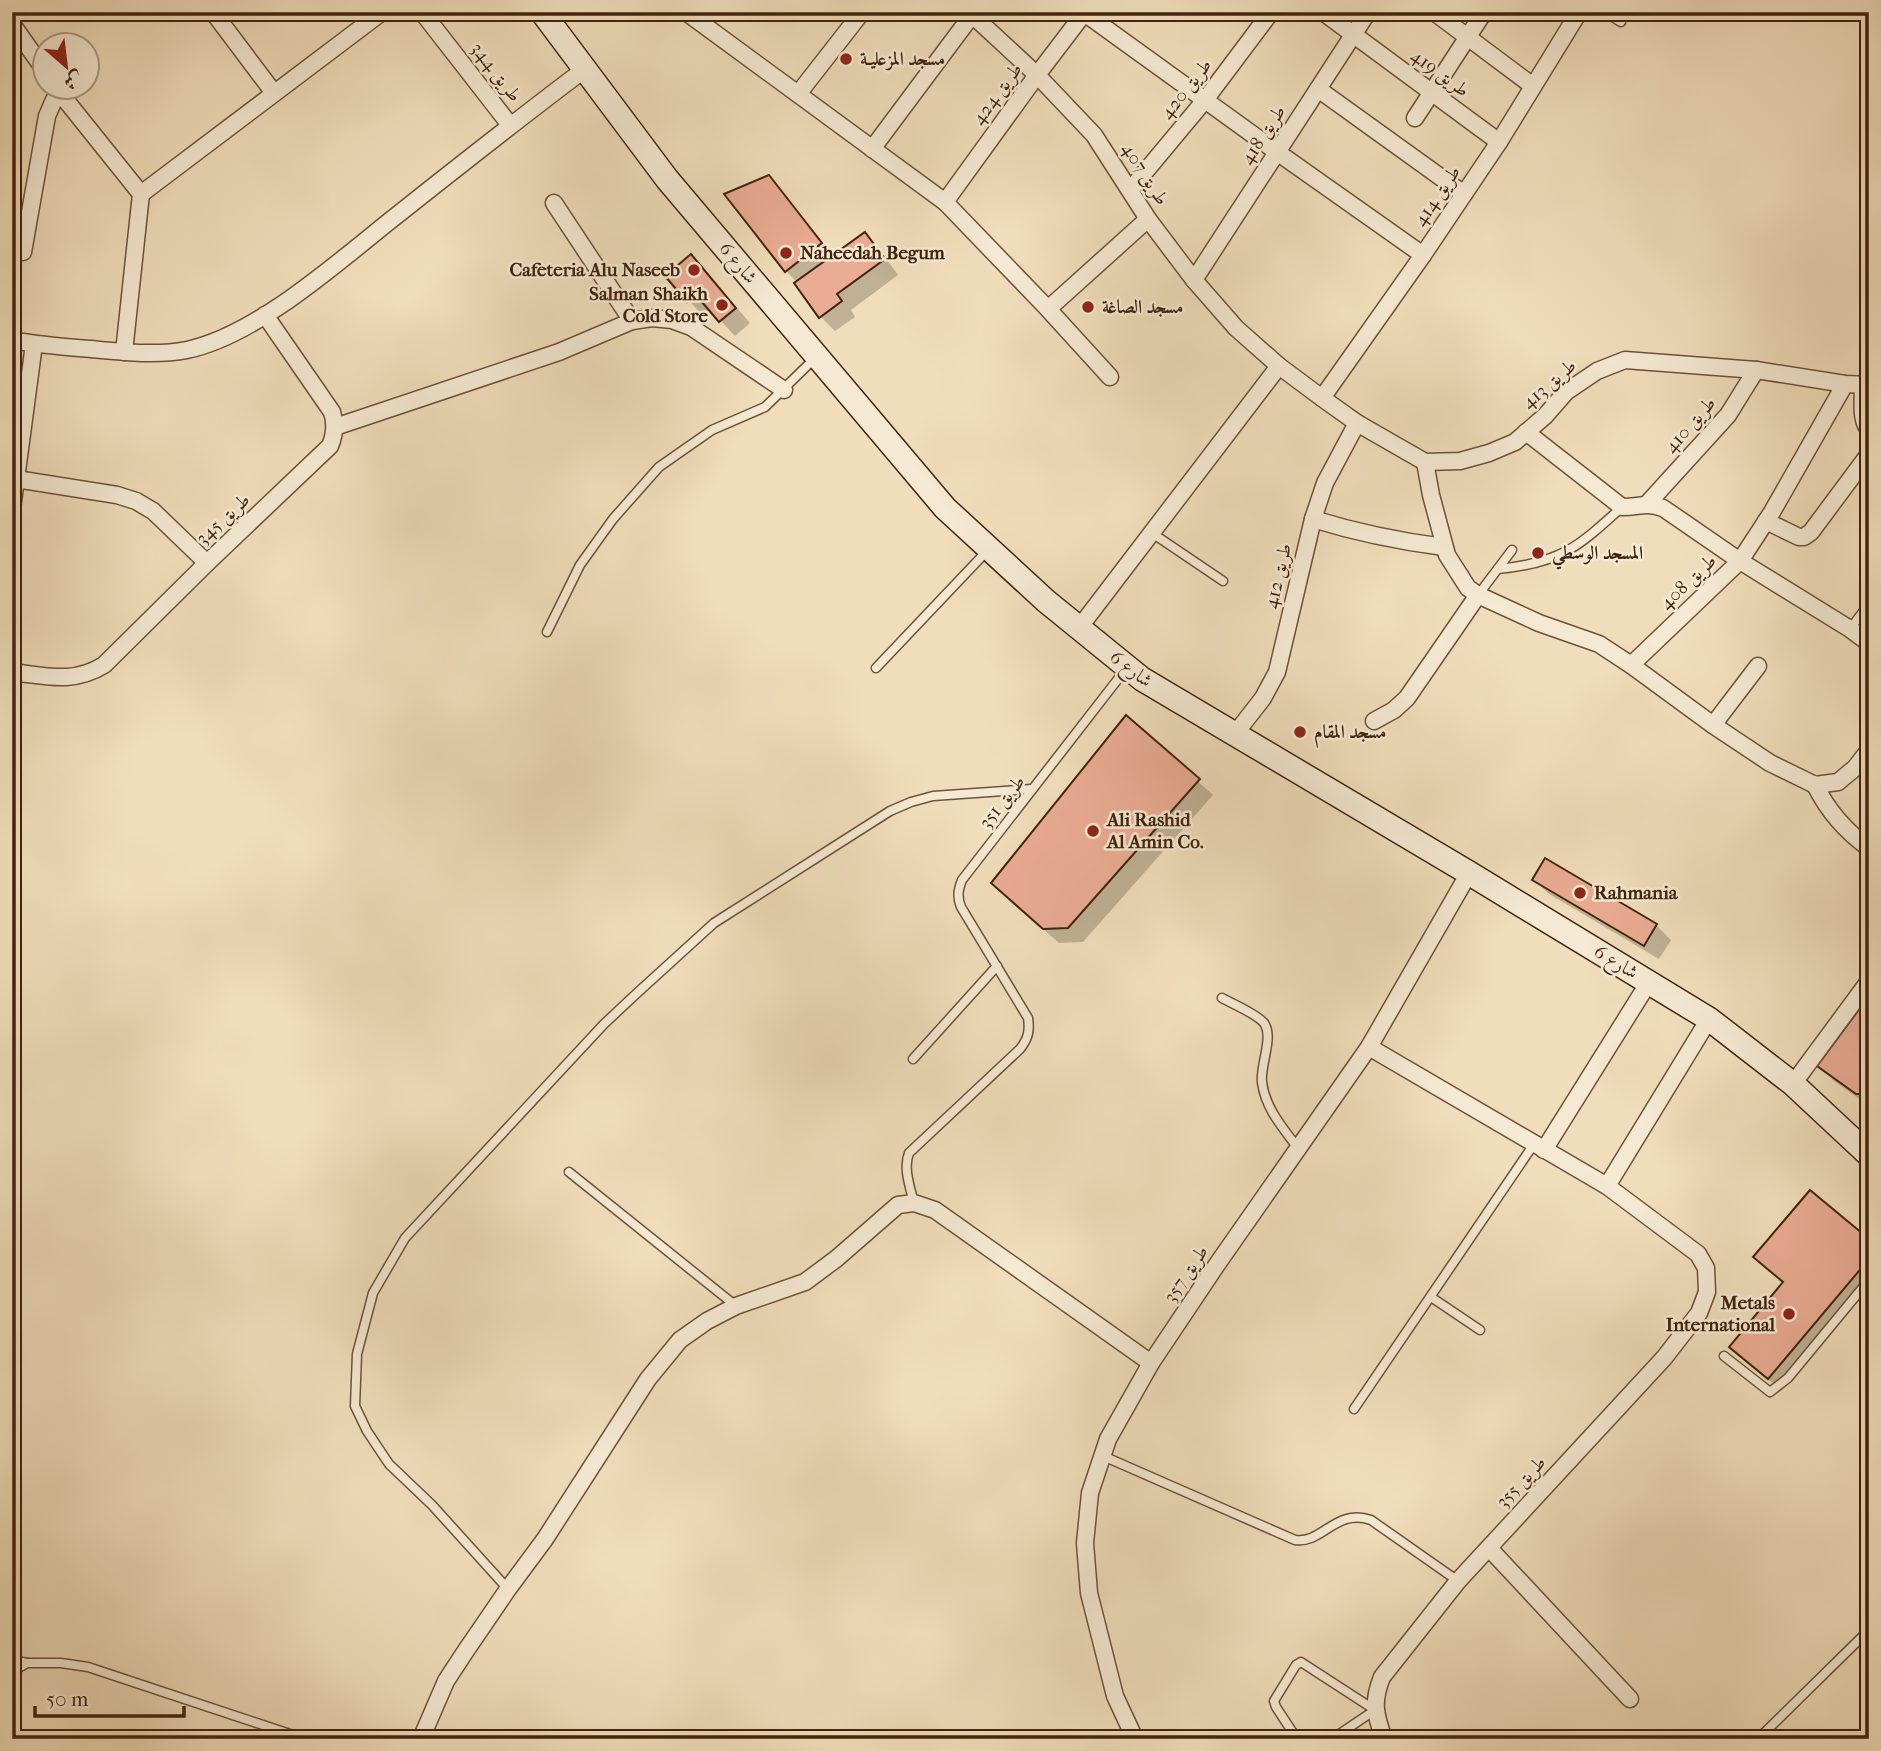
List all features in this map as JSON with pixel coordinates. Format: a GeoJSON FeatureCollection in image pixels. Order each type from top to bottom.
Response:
{"type":"FeatureCollection","features":[{"type":"Feature","properties":{"kind":"street"},"geometry":{"type":"LineString","coordinates":[[21,12],[12,21],[32,51]]}},
{"type":"Feature","properties":{"kind":"street"},"geometry":{"type":"LineString","coordinates":[[213,12],[274,93]]}},
{"type":"Feature","properties":{"kind":"street"},"geometry":{"type":"LineString","coordinates":[[141,194],[382,12]]}},
{"type":"Feature","properties":{"kind":"street","name":"طريق 344"},"geometry":{"type":"LineString","coordinates":[[422,12],[510,125]]}},
{"type":"Feature","properties":{"kind":"street","name":"شارع 6"},"geometry":{"type":"LineString","coordinates":[[542,12],[667,179],[946,508],[1046,601],[1142,679],[1709,1019],[1793,1084],[1869,1155]]}},
{"type":"Feature","properties":{"kind":"street"},"geometry":{"type":"LineString","coordinates":[[686,12],[945,202],[1110,377]]}},
{"type":"Feature","properties":{"kind":"street"},"geometry":{"type":"LineString","coordinates":[[798,94],[862,12]]}},
{"type":"Feature","properties":{"kind":"street","name":"طريق 420"},"geometry":{"type":"LineString","coordinates":[[1130,190],[1205,100],[1271,12]]}},
{"type":"Feature","properties":{"kind":"street","name":"طريق 419"},"geometry":{"type":"LineString","coordinates":[[1323,12],[1499,142]]}},
{"type":"Feature","properties":{"kind":"street","name":"طريق 418"},"geometry":{"type":"LineString","coordinates":[[1194,280],[1368,12]]}},
{"type":"Feature","properties":{"kind":"street"},"geometry":{"type":"LineString","coordinates":[[1434,12],[1533,86]]}},
{"type":"Feature","properties":{"kind":"street"},"geometry":{"type":"LineString","coordinates":[[1415,118],[1484,12]]}},
{"type":"Feature","properties":{"kind":"street","name":"طريق 414"},"geometry":{"type":"LineString","coordinates":[[1322,398],[1499,142],[1579,12]]}},
{"type":"Feature","properties":{"kind":"street"},"geometry":{"type":"LineString","coordinates":[[1084,13],[1423,255]]}},
{"type":"Feature","properties":{"kind":"street","name":"طريق 424"},"geometry":{"type":"LineString","coordinates":[[945,202],[1084,13]]}},
{"type":"Feature","properties":{"kind":"street"},"geometry":{"type":"LineString","coordinates":[[872,149],[970,14]]}},
{"type":"Feature","properties":{"kind":"street","name":"طريق 407"},"geometry":{"type":"LineString","coordinates":[[970,14],[1037,75],[1094,135],[1148,219],[1194,280],[1236,328],[1279,366],[1322,398]]}},
{"type":"Feature","properties":{"kind":"street"},"geometry":{"type":"LineString","coordinates":[[12,340],[124,352],[170,352],[189,349],[230,334],[304,288],[585,69]]}},
{"type":"Feature","properties":{"kind":"street"},"geometry":{"type":"LineString","coordinates":[[1318,89],[1464,194]]}},
{"type":"Feature","properties":{"kind":"street"},"geometry":{"type":"LineString","coordinates":[[23,252],[45,125],[53,102]]}},
{"type":"Feature","properties":{"kind":"street"},"geometry":{"type":"LineString","coordinates":[[68,102],[141,194],[124,352]]}},
{"type":"Feature","properties":{"kind":"street"},"geometry":{"type":"LineString","coordinates":[[554,203],[632,321]]}},
{"type":"Feature","properties":{"kind":"street"},"geometry":{"type":"LineString","coordinates":[[1048,309],[1148,219]]}},
{"type":"Feature","properties":{"kind":"street"},"geometry":{"type":"LineString","coordinates":[[265,314],[328,405],[335,427],[559,352],[632,321],[652,318],[672,320],[691,327],[784,390]]}},
{"type":"Feature","properties":{"kind":"street"},"geometry":{"type":"LineString","coordinates":[[12,509],[34,344]]}},
{"type":"Feature","properties":{"kind":"street","name":"طريق 413"},"geometry":{"type":"LineString","coordinates":[[1425,462],[1460,461],[1515,442],[1545,416],[1566,392],[1597,371],[1625,360],[1756,370],[1858,385]]}},
{"type":"Feature","properties":{"kind":"street"},"geometry":{"type":"LineString","coordinates":[[1079,628],[1279,366]]}},
{"type":"Feature","properties":{"kind":"street","name":"طريق 410"},"geometry":{"type":"LineString","coordinates":[[1648,503],[1728,415],[1756,370]]}},
{"type":"Feature","properties":{"kind":"street","name":"طريق 408"},"geometry":{"type":"LineString","coordinates":[[1631,665],[1740,561],[1858,385]]}},
{"type":"Feature","properties":{"kind":"street"},"geometry":{"type":"LineString","coordinates":[[1322,398],[1357,423],[1425,462],[1447,555],[1468,588],[1478,595],[1539,623],[1599,644],[1770,764],[1815,785],[1838,782],[1855,768],[1869,750]]}},
{"type":"Feature","properties":{"kind":"street","name":"طريق 412"},"geometry":{"type":"LineString","coordinates":[[1235,734],[1263,698],[1278,672],[1313,519],[1325,483],[1357,423]]}},
{"type":"Feature","properties":{"kind":"street","name":"طريق 345"},"geometry":{"type":"LineString","coordinates":[[12,672],[69,678],[93,672],[114,656],[207,563],[324,453],[330,446],[335,427]]}},
{"type":"Feature","properties":{"kind":"street"},"geometry":{"type":"LineString","coordinates":[[1526,432],[1622,507],[1648,503],[1663,509],[1869,643]]}},
{"type":"Feature","properties":{"kind":"street"},"geometry":{"type":"LineString","coordinates":[[1766,521],[1804,537],[1811,532],[1869,454]]}},
{"type":"Feature","properties":{"kind":"street"},"geometry":{"type":"LineString","coordinates":[[16,479],[117,495],[136,501],[152,512],[207,563]]}},
{"type":"Feature","properties":{"kind":"street"},"geometry":{"type":"LineString","coordinates":[[1313,519],[1357,533],[1444,547]]}},
{"type":"Feature","properties":{"kind":"street"},"geometry":{"type":"LineString","coordinates":[[1374,721],[1394,710],[1407,698],[1478,595]]}},
{"type":"Feature","properties":{"kind":"street"},"geometry":{"type":"LineString","coordinates":[[1713,725],[1758,666]]}},
{"type":"Feature","properties":{"kind":"street"},"geometry":{"type":"LineString","coordinates":[[1815,785],[1842,825],[1869,848]]}},
{"type":"Feature","properties":{"kind":"street","name":"طريق 357"},"geometry":{"type":"LineString","coordinates":[[1135,1739],[1115,1696],[1089,1592],[1085,1544],[1090,1493],[1108,1439],[1151,1363],[1368,1047],[1469,873]]}},
{"type":"Feature","properties":{"kind":"street"},"geometry":{"type":"LineString","coordinates":[[1793,1084],[1869,981]]}},
{"type":"Feature","properties":{"kind":"street"},"geometry":{"type":"LineString","coordinates":[[1539,1147],[1648,982]]}},
{"type":"Feature","properties":{"kind":"street"},"geometry":{"type":"LineString","coordinates":[[1368,1047],[1607,1186],[1709,1019]]}},
{"type":"Feature","properties":{"kind":"street","name":"طريق 355"},"geometry":{"type":"LineString","coordinates":[[1384,1739],[1375,1710],[1377,1689],[1382,1677],[1458,1581],[1664,1358],[1699,1313],[1707,1292],[1706,1268],[1702,1259],[1607,1186]]}},
{"type":"Feature","properties":{"kind":"street"},"geometry":{"type":"LineString","coordinates":[[421,1739],[446,1681],[545,1539],[648,1379],[680,1340],[707,1321],[736,1306],[805,1282],[898,1205],[914,1203],[935,1210],[1151,1363]]}},
{"type":"Feature","properties":{"kind":"street"},"geometry":{"type":"LineString","coordinates":[[1489,1548],[1630,1699]]}},
{"type":"Feature","properties":{"kind":"lane"},"geometry":{"type":"LineString","coordinates":[[1605,12],[1621,22]]}},
{"type":"Feature","properties":{"kind":"lane"},"geometry":{"type":"LineString","coordinates":[[547,632],[580,565],[613,519],[659,467],[712,430],[765,407],[817,356]]}},
{"type":"Feature","properties":{"kind":"lane"},"geometry":{"type":"LineString","coordinates":[[1858,385],[1859,418],[1869,437]]}},
{"type":"Feature","properties":{"kind":"lane"},"geometry":{"type":"LineString","coordinates":[[1498,569],[1538,563],[1562,555],[1582,542],[1622,507]]}},
{"type":"Feature","properties":{"kind":"lane"},"geometry":{"type":"LineString","coordinates":[[1152,533],[1223,581]]}},
{"type":"Feature","properties":{"kind":"lane"},"geometry":{"type":"LineString","coordinates":[[876,668],[989,549]]}},
{"type":"Feature","properties":{"kind":"lane"},"geometry":{"type":"LineString","coordinates":[[1478,595],[1512,550]]}},
{"type":"Feature","properties":{"kind":"lane"},"geometry":{"type":"LineString","coordinates":[[1850,629],[1869,604]]}},
{"type":"Feature","properties":{"kind":"lane","name":"طريق 351"},"geometry":{"type":"LineString","coordinates":[[914,1203],[906,1170],[909,1153],[1020,1049],[1027,1040],[1030,1029],[1028,1018],[961,907],[959,887],[1127,667]]}},
{"type":"Feature","properties":{"kind":"lane"},"geometry":{"type":"LineString","coordinates":[[508,1589],[432,1505],[389,1464],[367,1431],[355,1406],[357,1354],[373,1293],[405,1238],[604,1024],[714,923],[890,811],[911,802],[933,796],[1032,789]]}},
{"type":"Feature","properties":{"kind":"lane"},"geometry":{"type":"LineString","coordinates":[[913,1059],[997,966]]}},
{"type":"Feature","properties":{"kind":"lane"},"geometry":{"type":"LineString","coordinates":[[1222,998],[1259,1019],[1266,1028],[1268,1039],[1262,1072],[1265,1098],[1271,1112],[1298,1148]]}},
{"type":"Feature","properties":{"kind":"lane"},"geometry":{"type":"LineString","coordinates":[[1354,1409],[1539,1147]]}},
{"type":"Feature","properties":{"kind":"lane"},"geometry":{"type":"LineString","coordinates":[[569,1172],[736,1306]]}},
{"type":"Feature","properties":{"kind":"lane"},"geometry":{"type":"LineString","coordinates":[[1724,1356],[1770,1392],[1788,1378],[1869,1280]]}},
{"type":"Feature","properties":{"kind":"lane"},"geometry":{"type":"LineString","coordinates":[[1431,1297],[1480,1330]]}},
{"type":"Feature","properties":{"kind":"lane"},"geometry":{"type":"LineString","coordinates":[[1103,1455],[1295,1540],[1310,1538],[1348,1518],[1371,1520],[1458,1581]]}},
{"type":"Feature","properties":{"kind":"lane"},"geometry":{"type":"LineString","coordinates":[[1758,1739],[1869,1630]]}},
{"type":"Feature","properties":{"kind":"lane"},"geometry":{"type":"LineString","coordinates":[[12,1660],[88,1667],[305,1739]]}},
{"type":"Feature","properties":{"kind":"lane"},"geometry":{"type":"LineString","coordinates":[[12,1672],[27,1663]]}},
{"type":"Feature","properties":{"kind":"lane"},"geometry":{"type":"LineString","coordinates":[[1297,1739],[1274,1701],[1298,1663],[1304,1663],[1375,1710],[1332,1739]]}},
{"type":"Feature","properties":{"kind":"building"},"geometry":{"type":"Polygon","coordinates":[[[769,175],[822,243],[785,272],[724,194],[769,175]]]}},
{"type":"Feature","properties":{"kind":"building"},"geometry":{"type":"Polygon","coordinates":[[[865,232],[885,259],[837,294],[842,301],[819,318],[794,283],[865,232]]]}},
{"type":"Feature","properties":{"kind":"building"},"geometry":{"type":"Polygon","coordinates":[[[691,254],[736,308],[719,322],[696,295],[687,302],[665,276],[691,254]]]}},
{"type":"Feature","properties":{"kind":"building","name":"Ali Rashid Al Amin Co."},"geometry":{"type":"Polygon","coordinates":[[[1126,715],[1200,779],[1068,928],[1043,929],[991,883],[1126,715]]]}},
{"type":"Feature","properties":{"kind":"building"},"geometry":{"type":"Polygon","coordinates":[[[1545,858],[1657,924],[1644,946],[1532,880],[1545,858]]]}},
{"type":"Feature","properties":{"kind":"building"},"geometry":{"type":"Polygon","coordinates":[[[1869,996],[1869,1056],[1864,1062],[1869,1062],[1869,1094],[1856,1094],[1817,1066],[1869,996]]]}},
{"type":"Feature","properties":{"kind":"building","name":"Metals International"},"geometry":{"type":"Polygon","coordinates":[[[1810,1190],[1869,1239],[1869,1259],[1768,1379],[1729,1347],[1783,1282],[1753,1257],[1810,1190]]]}},
{"type":"Feature","properties":{"kind":"place","name":"مسجد المزعليـة"},"geometry":{"type":"Point","coordinates":[846,59]}},
{"type":"Feature","properties":{"kind":"place","name":"Naheedah Begum"},"geometry":{"type":"Point","coordinates":[786,253]}},
{"type":"Feature","properties":{"kind":"place","name":"Cafeteria Alu Naseeb"},"geometry":{"type":"Point","coordinates":[694,270]}},
{"type":"Feature","properties":{"kind":"place","name":"Salman Shaikh Cold Store"},"geometry":{"type":"Point","coordinates":[722,305]}},
{"type":"Feature","properties":{"kind":"place","name":"مسجد الصاغة"},"geometry":{"type":"Point","coordinates":[1088,307]}},
{"type":"Feature","properties":{"kind":"place","name":"المسجد الوسطي"},"geometry":{"type":"Point","coordinates":[1538,553]}},
{"type":"Feature","properties":{"kind":"place","name":"مسجد المقام"},"geometry":{"type":"Point","coordinates":[1300,732]}},
{"type":"Feature","properties":{"kind":"place","name":"Ali Rashid Al Amin Co."},"geometry":{"type":"Point","coordinates":[1093,831]}},
{"type":"Feature","properties":{"kind":"place","name":"Rahmania"},"geometry":{"type":"Point","coordinates":[1580,893]}},
{"type":"Feature","properties":{"kind":"place","name":"Metals International"},"geometry":{"type":"Point","coordinates":[1789,1314]}}]}
